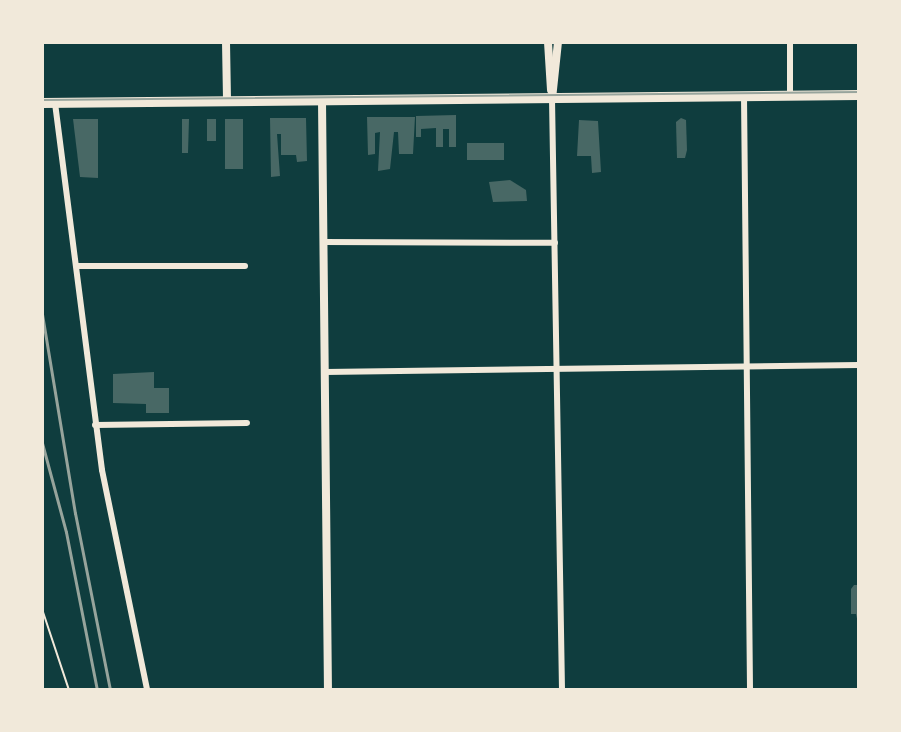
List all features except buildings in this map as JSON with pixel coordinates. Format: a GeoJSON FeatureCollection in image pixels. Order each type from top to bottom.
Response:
{"type":"FeatureCollection","features":[{"type":"Feature","properties":{"kind":"main road"},"geometry":{"type":"LineString","coordinates":[[42,103],[859,95]]}},
{"type":"Feature","properties":{"kind":"street"},"geometry":{"type":"LineString","coordinates":[[226,42],[227,102]]}},
{"type":"Feature","properties":{"kind":"street"},"geometry":{"type":"LineString","coordinates":[[548,42],[552,99],[562,690]]}},
{"type":"Feature","properties":{"kind":"street"},"geometry":{"type":"LineString","coordinates":[[552,99],[558,42]]}},
{"type":"Feature","properties":{"kind":"street"},"geometry":{"type":"LineString","coordinates":[[790,42],[790,96]]}},
{"type":"Feature","properties":{"kind":"street"},"geometry":{"type":"LineString","coordinates":[[744,96],[750,690]]}},
{"type":"Feature","properties":{"kind":"street"},"geometry":{"type":"LineString","coordinates":[[322,101],[328,690]]}},
{"type":"Feature","properties":{"kind":"street"},"geometry":{"type":"LineString","coordinates":[[55,103],[95,425],[147,690]]}},
{"type":"Feature","properties":{"kind":"street"},"geometry":{"type":"LineString","coordinates":[[323,242],[555,243]]}},
{"type":"Feature","properties":{"kind":"street"},"geometry":{"type":"LineString","coordinates":[[77,266],[245,266]]}},
{"type":"Feature","properties":{"kind":"street"},"geometry":{"type":"LineString","coordinates":[[325,372],[859,365]]}},
{"type":"Feature","properties":{"kind":"street"},"geometry":{"type":"LineString","coordinates":[[95,425],[247,423]]}},
{"type":"Feature","properties":{"kind":"path"},"geometry":{"type":"LineString","coordinates":[[42,609],[69,690]]}},
{"type":"Feature","properties":{"kind":"tram line"},"geometry":{"type":"LineString","coordinates":[[42,100],[859,92]]}},
{"type":"Feature","properties":{"kind":"railway"},"geometry":{"type":"LineString","coordinates":[[42,314],[75,513],[110,690]]}},
{"type":"Feature","properties":{"kind":"railway"},"geometry":{"type":"LineString","coordinates":[[42,443],[66,532],[97,690]]}}]}
